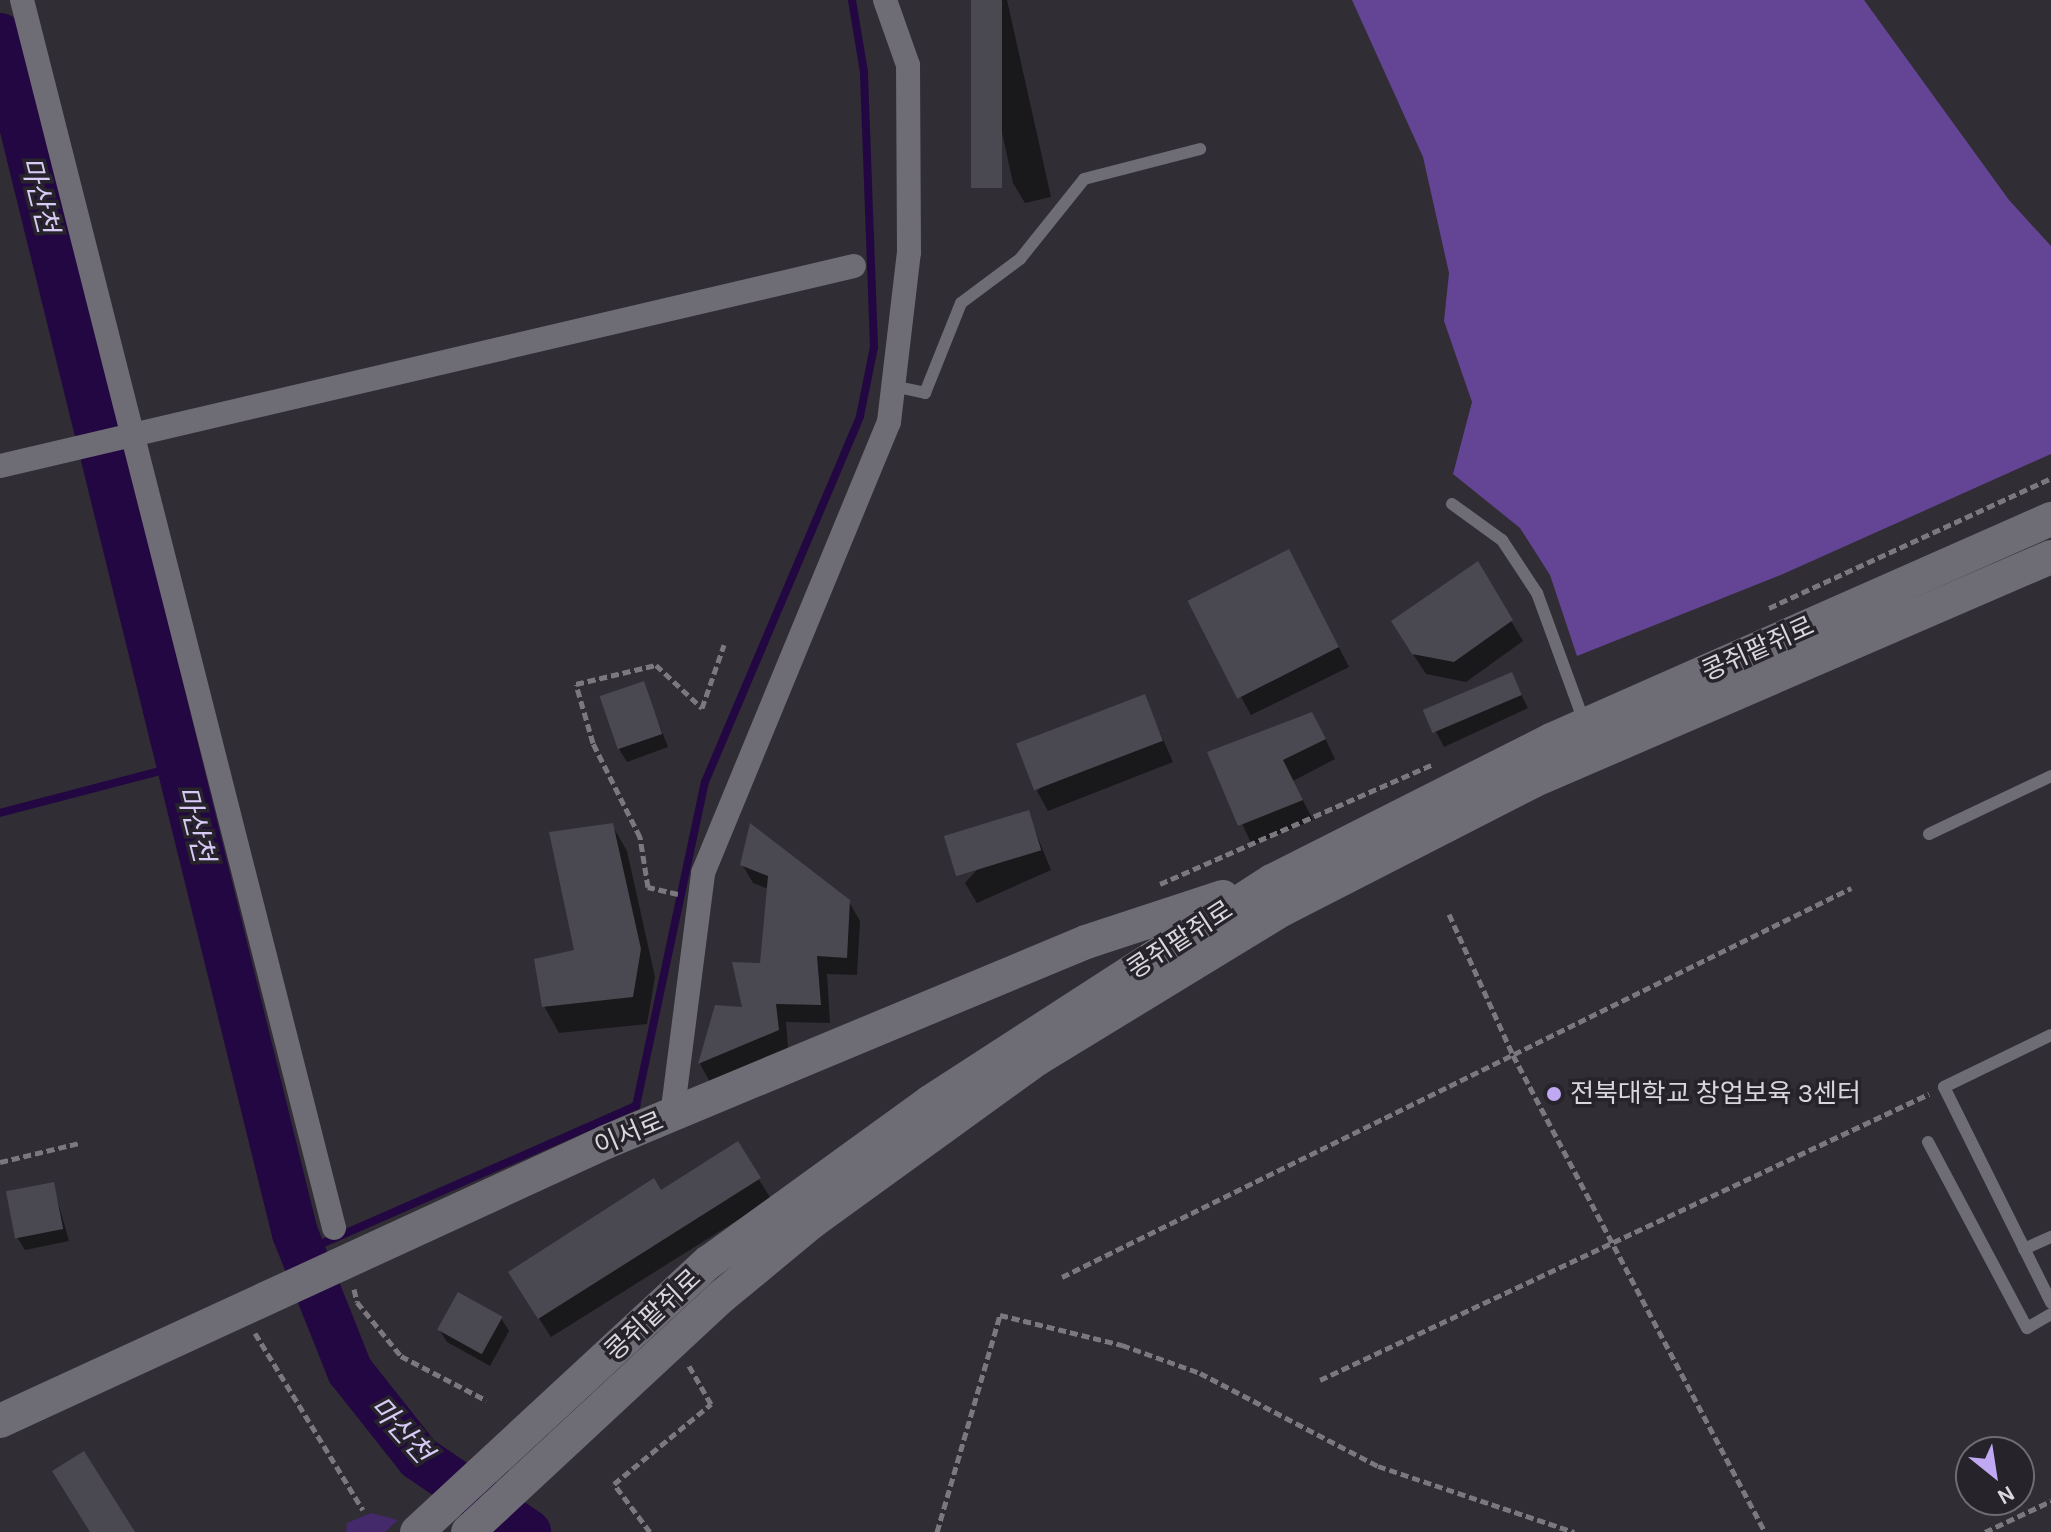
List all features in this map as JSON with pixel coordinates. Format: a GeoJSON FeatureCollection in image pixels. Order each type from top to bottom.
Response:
{"type":"FeatureCollection","features":[{"type":"Feature","properties":{"kind":"main road","name":"콩쥐팥쥐로"},"geometry":{"type":"LineString","coordinates":[[418,1531],[709,1262],[930,1102],[1272,881],[1586,725],[2051,519]]}},
{"type":"Feature","properties":{"kind":"main road","name":"콩쥐팥쥐로"},"geometry":{"type":"LineString","coordinates":[[468,1532],[672,1337],[813,1221],[1037,1059],[1283,909],[1533,781],[2051,557]]}},
{"type":"Feature","properties":{"kind":"main road","name":"이서로"},"geometry":{"type":"LineString","coordinates":[[0,1421],[672,1116],[1086,942],[1272,881]]}},
{"type":"Feature","properties":{"kind":"street"},"geometry":{"type":"LineString","coordinates":[[22,0],[120,438],[334,1228]]}},
{"type":"Feature","properties":{"kind":"street"},"geometry":{"type":"LineString","coordinates":[[672,1116],[703,873],[889,422],[909,253],[908,65],[885,0]]}},
{"type":"Feature","properties":{"kind":"street"},"geometry":{"type":"LineString","coordinates":[[0,466],[854,266]]}},
{"type":"Feature","properties":{"kind":"lane"},"geometry":{"type":"LineString","coordinates":[[893,386],[925,393],[961,303],[1020,259],[1084,179],[1200,149]]}},
{"type":"Feature","properties":{"kind":"lane"},"geometry":{"type":"LineString","coordinates":[[1452,504],[1502,540],[1537,593],[1586,725]]}},
{"type":"Feature","properties":{"kind":"lane"},"geometry":{"type":"LineString","coordinates":[[1929,834],[2051,776]]}},
{"type":"Feature","properties":{"kind":"lane"},"geometry":{"type":"LineString","coordinates":[[2051,1035],[1944,1087],[2051,1303]]}},
{"type":"Feature","properties":{"kind":"lane"},"geometry":{"type":"LineString","coordinates":[[1928,1142],[2027,1328],[2051,1314]]}},
{"type":"Feature","properties":{"kind":"lane"},"geometry":{"type":"LineString","coordinates":[[2024,1249],[2051,1237]]}},
{"type":"Feature","properties":{"kind":"path"},"geometry":{"type":"LineString","coordinates":[[1755,615],[2051,478]]}},
{"type":"Feature","properties":{"kind":"path"},"geometry":{"type":"LineString","coordinates":[[661,890],[648,887],[640,837],[593,743],[576,684],[656,665],[702,708],[724,645]]}},
{"type":"Feature","properties":{"kind":"path"},"geometry":{"type":"LineString","coordinates":[[1144,891],[1438,761]]}},
{"type":"Feature","properties":{"kind":"path"},"geometry":{"type":"LineString","coordinates":[[1062,1277],[1851,888]]}},
{"type":"Feature","properties":{"kind":"path"},"geometry":{"type":"LineString","coordinates":[[1449,914],[1513,1055],[1765,1532]]}},
{"type":"Feature","properties":{"kind":"path"},"geometry":{"type":"LineString","coordinates":[[1320,1380],[1944,1087]]}},
{"type":"Feature","properties":{"kind":"path"},"geometry":{"type":"LineString","coordinates":[[0,1162],[79,1143]]}},
{"type":"Feature","properties":{"kind":"path"},"geometry":{"type":"LineString","coordinates":[[341,1266],[357,1302],[401,1356],[486,1400]]}},
{"type":"Feature","properties":{"kind":"path"},"geometry":{"type":"LineString","coordinates":[[241,1312],[363,1510]]}},
{"type":"Feature","properties":{"kind":"path"},"geometry":{"type":"LineString","coordinates":[[937,1532],[1000,1315],[1122,1345],[1200,1373],[1378,1466],[1574,1532]]}},
{"type":"Feature","properties":{"kind":"path"},"geometry":{"type":"LineString","coordinates":[[650,1532],[614,1484],[711,1404],[672,1337]]}},
{"type":"Feature","properties":{"kind":"path"},"geometry":{"type":"LineString","coordinates":[[1985,1532],[2051,1501]]}},
{"type":"Feature","properties":{"kind":"shaded area"},"geometry":{"type":"Polygon","coordinates":[[[1352,0],[1864,0],[2009,200],[2051,246],[2051,454],[1783,574],[1577,656],[1550,575],[1520,528],[1453,474],[1472,402],[1444,321],[1449,273],[1423,157],[1352,0]]]}},
{"type":"Feature","properties":{"kind":"shaded area"},"geometry":{"type":"Polygon","coordinates":[[[371,1513],[398,1520],[385,1532],[346,1532],[347,1523],[371,1513]]]}},
{"type":"Feature","properties":{"kind":"building"},"geometry":{"type":"Polygon","coordinates":[[[971,0],[1002,0],[1002,188],[971,188],[971,0]]]}},
{"type":"Feature","properties":{"kind":"building"},"geometry":{"type":"Polygon","coordinates":[[[1289,549],[1339,647],[1237,699],[1187,601],[1289,549]]]}},
{"type":"Feature","properties":{"kind":"building"},"geometry":{"type":"Polygon","coordinates":[[[1478,561],[1513,620],[1454,662],[1412,654],[1391,621],[1478,561]]]}},
{"type":"Feature","properties":{"kind":"building"},"geometry":{"type":"Polygon","coordinates":[[[1512,672],[1522,695],[1432,733],[1423,710],[1512,672]]]}},
{"type":"Feature","properties":{"kind":"building"},"geometry":{"type":"Polygon","coordinates":[[[644,681],[662,734],[618,749],[600,696],[644,681]]]}},
{"type":"Feature","properties":{"kind":"building"},"geometry":{"type":"Polygon","coordinates":[[[1145,694],[1163,741],[1034,790],[1016,743],[1145,694]]]}},
{"type":"Feature","properties":{"kind":"building"},"geometry":{"type":"Polygon","coordinates":[[[1312,712],[1326,739],[1283,760],[1303,800],[1238,826],[1207,752],[1312,712]]]}},
{"type":"Feature","properties":{"kind":"building"},"geometry":{"type":"Polygon","coordinates":[[[1029,810],[1041,850],[956,876],[944,836],[1029,810]]]}},
{"type":"Feature","properties":{"kind":"building"},"geometry":{"type":"Polygon","coordinates":[[[613,823],[641,949],[633,997],[542,1007],[534,959],[574,950],[549,832],[613,823]]]}},
{"type":"Feature","properties":{"kind":"building"},"geometry":{"type":"Polygon","coordinates":[[[750,823],[850,900],[847,958],[817,956],[821,1005],[776,1004],[779,1030],[698,1064],[715,1005],[742,1007],[732,962],[760,963],[768,876],[740,865],[750,823]]]}},
{"type":"Feature","properties":{"kind":"building"},"geometry":{"type":"Polygon","coordinates":[[[738,1141],[761,1178],[538,1319],[508,1272],[654,1178],[661,1190],[738,1141]]]}},
{"type":"Feature","properties":{"kind":"building"},"geometry":{"type":"Polygon","coordinates":[[[54,1182],[63,1229],[15,1238],[6,1191],[54,1182]]]}},
{"type":"Feature","properties":{"kind":"building"},"geometry":{"type":"Polygon","coordinates":[[[458,1292],[503,1317],[482,1354],[437,1330],[458,1292]]]}},
{"type":"Feature","properties":{"kind":"building"},"geometry":{"type":"Polygon","coordinates":[[[84,1451],[135,1532],[90,1532],[52,1471],[84,1451]]]}},
{"type":"Feature","properties":{"kind":"waterway"},"geometry":{"type":"LineString","coordinates":[[303,1252],[636,1106],[705,782],[860,416],[874,347],[864,72],[852,0]]}},
{"type":"Feature","properties":{"kind":"waterway","name":"마산천"},"geometry":{"type":"LineString","coordinates":[[0,36],[295,1233],[350,1371],[419,1458],[528,1532]]}},
{"type":"Feature","properties":{"kind":"waterway"},"geometry":{"type":"LineString","coordinates":[[0,813],[183,765]]}},
{"type":"Feature","properties":{"kind":"place","name":"전북대학교 창업보육 3센터"},"geometry":{"type":"Point","coordinates":[1554,1094]}}]}
